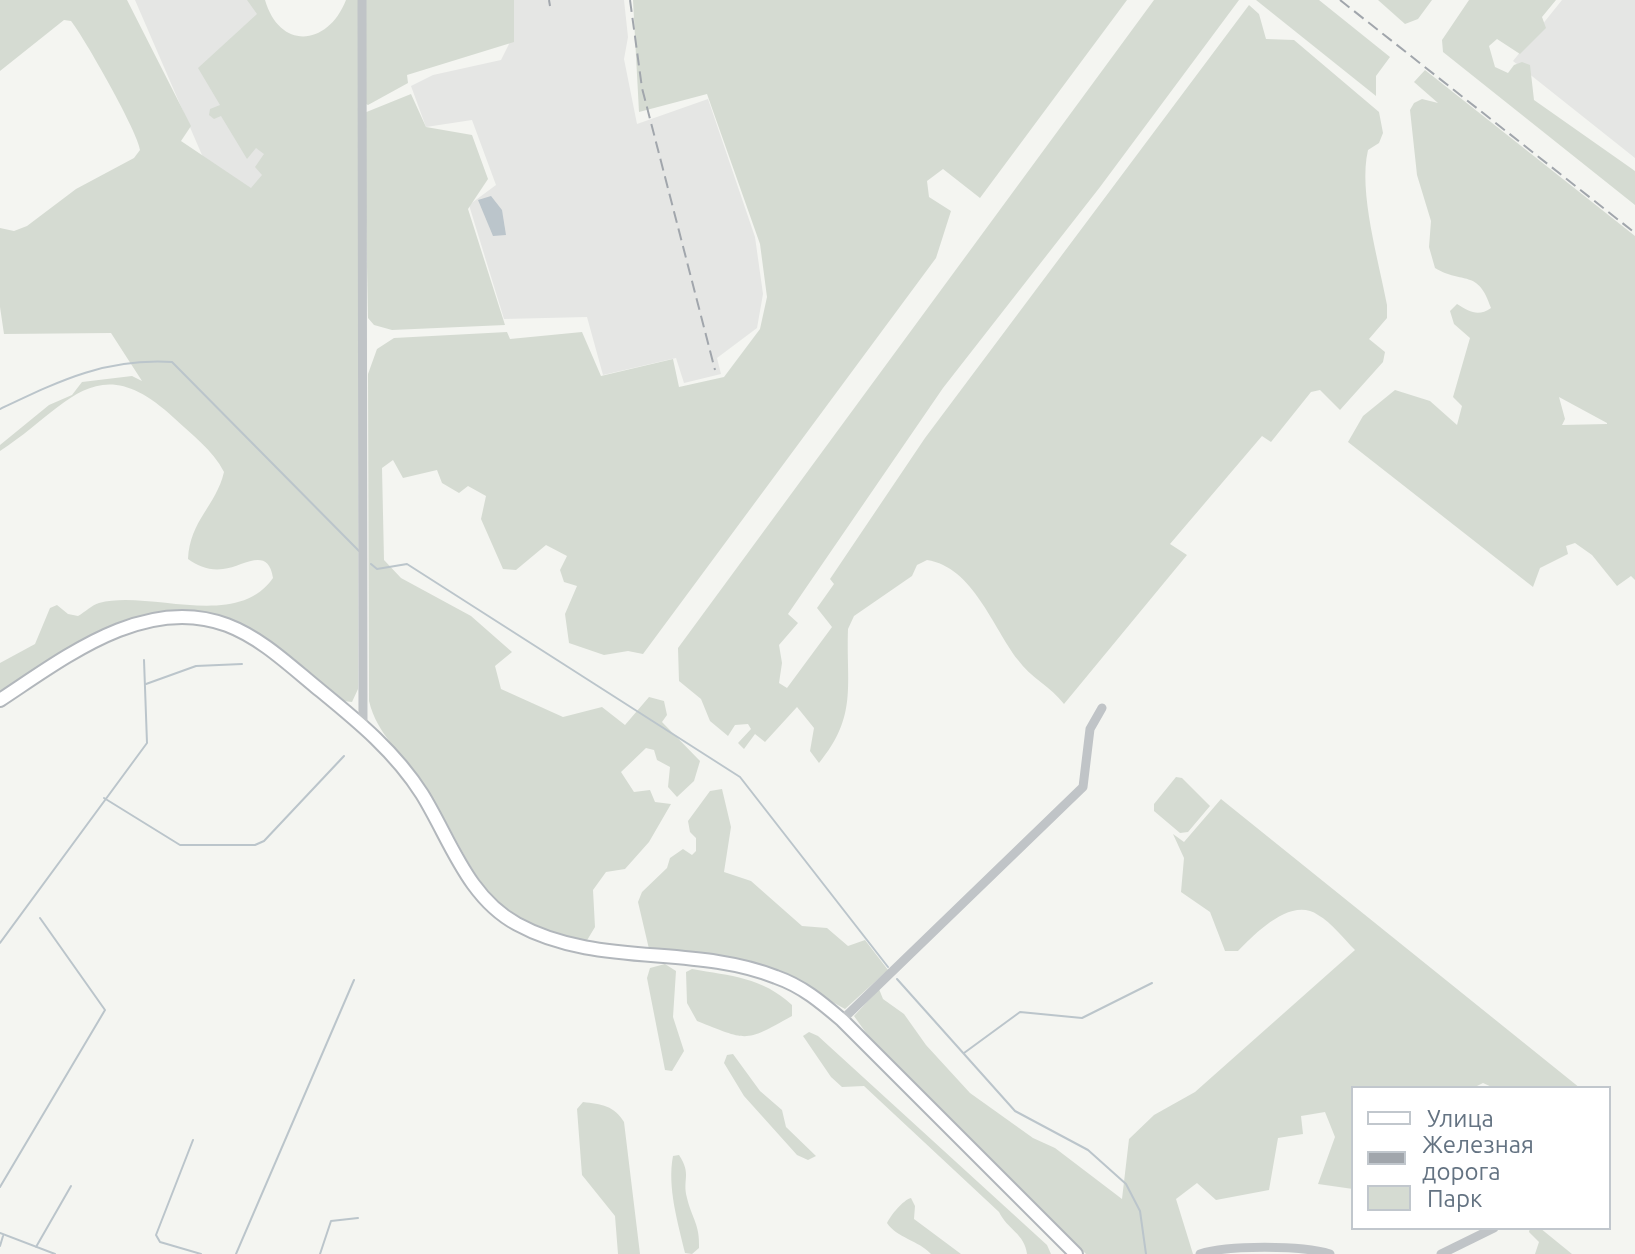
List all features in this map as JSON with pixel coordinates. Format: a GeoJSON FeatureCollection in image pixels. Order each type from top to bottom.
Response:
{"type":"FeatureCollection","features":[{"type":"Feature","properties":{"kind":"main road"},"geometry":{"type":"LineString","coordinates":[[0,700],[71,654],[118,630],[169,618],[198,619],[225,624],[252,637],[363,725],[407,772],[477,889],[513,922],[534,933],[585,948],[714,963],[774,975],[798,986],[842,1020],[1076,1254]]}},
{"type":"Feature","properties":{"kind":"street"},"geometry":{"type":"LineString","coordinates":[[362,0],[363,725]]}},
{"type":"Feature","properties":{"kind":"street"},"geometry":{"type":"LineString","coordinates":[[842,1020],[1080,790],[1086,774],[1090,729],[1102,708]]}},
{"type":"Feature","properties":{"kind":"street"},"geometry":{"type":"LineString","coordinates":[[1441,1254],[1490,1230]]}},
{"type":"Feature","properties":{"kind":"street"},"geometry":{"type":"LineString","coordinates":[[1200,1254],[1240,1248],[1308,1250],[1330,1254]]}},
{"type":"Feature","properties":{"kind":"shaded area"},"geometry":{"type":"Polygon","coordinates":[[[135,0],[251,0],[336,163],[274,213],[205,162],[135,0]]]}},
{"type":"Feature","properties":{"kind":"shaded area"},"geometry":{"type":"Polygon","coordinates":[[[499,0],[624,0],[628,37],[624,59],[637,124],[708,99],[755,237],[763,294],[757,328],[717,358],[721,374],[684,383],[676,358],[603,375],[587,317],[504,319],[469,205],[496,185],[472,120],[426,127],[411,86],[433,75],[501,60],[509,44],[499,0]]]}},
{"type":"Feature","properties":{"kind":"shaded area"},"geometry":{"type":"Polygon","coordinates":[[[1562,0],[1635,0],[1635,158],[1513,61],[1562,0]]]}},
{"type":"Feature","properties":{"kind":"shaded area"},"geometry":{"type":"Polygon","coordinates":[[[491,196],[502,210],[506,235],[493,236],[478,200],[491,196]]]}},
{"type":"Feature","properties":{"kind":"green space"},"geometry":{"type":"Polygon","coordinates":[[[0,0],[127,0],[191,126],[181,141],[251,188],[262,175],[255,167],[264,154],[256,148],[247,159],[221,116],[214,119],[209,115],[210,109],[220,105],[198,68],[257,14],[247,0],[265,0],[281,28],[292,35],[304,36],[328,27],[346,0],[358,0],[358,689],[352,702],[343,701],[280,650],[231,620],[143,617],[91,635],[0,694],[0,663],[35,644],[50,608],[57,605],[68,614],[78,616],[96,604],[119,600],[215,606],[257,594],[273,578],[266,562],[260,560],[218,569],[204,567],[188,559],[193,534],[224,472],[202,443],[147,397],[123,386],[102,385],[83,391],[0,451],[0,445],[49,405],[72,395],[82,382],[132,376],[142,381],[111,333],[4,334],[0,307],[0,228],[14,231],[27,226],[76,189],[134,158],[140,150],[131,125],[71,21],[64,20],[0,71],[0,0]]]}},
{"type":"Feature","properties":{"kind":"green space"},"geometry":{"type":"Polygon","coordinates":[[[366,0],[514,0],[514,42],[407,75],[408,83],[368,105],[364,103],[366,0]]]}},
{"type":"Feature","properties":{"kind":"green space"},"geometry":{"type":"Polygon","coordinates":[[[633,0],[1127,0],[980,198],[943,169],[927,181],[929,197],[951,211],[936,258],[643,654],[628,651],[604,655],[569,643],[565,614],[577,586],[564,582],[560,570],[567,556],[546,545],[516,570],[503,569],[481,519],[486,496],[468,486],[459,493],[442,483],[437,470],[403,478],[393,460],[382,468],[384,560],[401,578],[471,616],[512,652],[495,666],[501,689],[563,717],[602,707],[625,725],[649,697],[664,701],[667,715],[662,722],[700,761],[694,781],[677,797],[668,787],[670,767],[657,760],[654,750],[646,748],[621,772],[634,792],[650,790],[655,802],[671,804],[649,842],[625,869],[606,872],[593,890],[595,927],[586,942],[549,931],[521,918],[499,902],[469,863],[422,782],[384,734],[373,713],[369,701],[368,374],[377,349],[394,338],[507,332],[510,339],[582,332],[601,376],[673,359],[679,387],[724,377],[760,329],[767,297],[760,244],[707,94],[639,112],[633,0]]]}},
{"type":"Feature","properties":{"kind":"green space"},"geometry":{"type":"Polygon","coordinates":[[[1154,0],[1239,0],[1100,187],[943,388],[788,614],[798,623],[779,645],[782,663],[779,683],[787,688],[832,627],[817,608],[834,584],[830,579],[925,438],[1249,5],[1259,14],[1266,39],[1294,40],[1379,112],[1383,133],[1379,143],[1368,150],[1366,186],[1387,305],[1387,318],[1369,339],[1385,352],[1383,362],[1340,410],[1320,390],[1311,392],[1271,442],[1262,436],[1170,544],[1187,555],[1064,704],[1018,660],[969,586],[943,565],[927,560],[917,565],[912,576],[854,616],[848,629],[845,715],[840,730],[819,763],[810,751],[814,728],[797,707],[765,742],[755,734],[744,749],[738,743],[751,729],[748,724],[735,725],[728,736],[710,721],[701,699],[679,681],[678,648],[1154,0]]]}},
{"type":"Feature","properties":{"kind":"green space"},"geometry":{"type":"Polygon","coordinates":[[[1256,0],[1319,0],[1390,57],[1376,76],[1376,96],[1256,0]]]}},
{"type":"Feature","properties":{"kind":"green space"},"geometry":{"type":"Polygon","coordinates":[[[1378,0],[1432,0],[1418,19],[1405,24],[1378,0]]]}},
{"type":"Feature","properties":{"kind":"green space"},"geometry":{"type":"Polygon","coordinates":[[[1469,0],[1556,0],[1542,17],[1546,28],[1520,54],[1497,39],[1489,46],[1495,67],[1508,73],[1514,65],[1522,62],[1530,65],[1534,100],[1635,171],[1635,205],[1443,52],[1442,40],[1469,0]]]}},
{"type":"Feature","properties":{"kind":"green space"},"geometry":{"type":"Polygon","coordinates":[[[1425,70],[1635,236],[1635,580],[1631,576],[1617,586],[1592,555],[1575,543],[1566,546],[1568,554],[1540,568],[1533,587],[1348,442],[1363,416],[1395,390],[1430,401],[1457,425],[1462,406],[1453,397],[1470,338],[1454,324],[1450,311],[1457,304],[1474,312],[1491,308],[1486,295],[1475,282],[1435,268],[1429,247],[1431,221],[1417,175],[1410,110],[1414,103],[1422,99],[1438,103],[1414,82],[1425,70]],[[1559,397],[1565,419],[1562,425],[1607,423],[1559,397]]]}},
{"type":"Feature","properties":{"kind":"green space"},"geometry":{"type":"Polygon","coordinates":[[[411,94],[426,127],[472,135],[488,179],[468,209],[505,325],[392,330],[374,325],[368,318],[364,113],[411,94]]]}},
{"type":"Feature","properties":{"kind":"green space"},"geometry":{"type":"Polygon","coordinates":[[[1176,777],[1182,778],[1210,806],[1188,832],[1180,833],[1154,811],[1154,804],[1176,777]]]}},
{"type":"Feature","properties":{"kind":"green space"},"geometry":{"type":"Polygon","coordinates":[[[722,789],[731,827],[724,872],[751,881],[802,926],[827,928],[848,946],[865,940],[888,970],[845,1009],[775,970],[747,962],[649,949],[638,902],[642,892],[667,868],[670,858],[683,849],[692,855],[696,851],[696,838],[690,832],[688,821],[710,791],[722,789]]]}},
{"type":"Feature","properties":{"kind":"green space"},"geometry":{"type":"Polygon","coordinates":[[[1221,799],[1578,1086],[1490,1086],[1483,1083],[1477,1086],[1351,1086],[1351,1189],[1318,1184],[1335,1137],[1325,1112],[1301,1116],[1303,1134],[1278,1138],[1269,1190],[1216,1200],[1197,1183],[1176,1199],[1193,1254],[1086,1254],[869,1037],[854,1016],[879,989],[883,999],[904,1014],[926,1045],[970,1093],[1033,1138],[1055,1148],[1122,1199],[1129,1139],[1154,1115],[1195,1092],[1355,950],[1323,918],[1308,910],[1296,910],[1274,920],[1238,951],[1225,951],[1210,912],[1181,892],[1184,858],[1173,834],[1184,842],[1221,799]]]}},
{"type":"Feature","properties":{"kind":"green space"},"geometry":{"type":"Polygon","coordinates":[[[665,964],[676,971],[673,1017],[684,1051],[672,1071],[665,1070],[647,978],[650,968],[665,964]]]}},
{"type":"Feature","properties":{"kind":"green space"},"geometry":{"type":"Polygon","coordinates":[[[692,969],[757,983],[792,1005],[792,1016],[764,1031],[746,1036],[697,1021],[687,1003],[686,972],[692,969]]]}},
{"type":"Feature","properties":{"kind":"green space"},"geometry":{"type":"Polygon","coordinates":[[[809,1032],[818,1036],[1047,1245],[1051,1254],[1027,1254],[1023,1241],[999,1212],[864,1086],[842,1087],[831,1077],[803,1036],[809,1032]]]}},
{"type":"Feature","properties":{"kind":"green space"},"geometry":{"type":"Polygon","coordinates":[[[733,1054],[760,1091],[782,1110],[786,1127],[816,1156],[808,1160],[797,1155],[744,1096],[724,1063],[727,1055],[733,1054]]]}},
{"type":"Feature","properties":{"kind":"green space"},"geometry":{"type":"Polygon","coordinates":[[[583,1102],[607,1107],[624,1122],[640,1254],[618,1254],[615,1216],[582,1175],[577,1109],[583,1102]]]}},
{"type":"Feature","properties":{"kind":"green space"},"geometry":{"type":"Polygon","coordinates":[[[679,1155],[685,1167],[687,1198],[698,1233],[699,1248],[692,1254],[685,1253],[672,1192],[673,1156],[679,1155]]]}},
{"type":"Feature","properties":{"kind":"green space"},"geometry":{"type":"Polygon","coordinates":[[[911,1198],[915,1206],[914,1219],[961,1254],[931,1254],[891,1228],[887,1223],[889,1220],[911,1198]]]}},
{"type":"Feature","properties":{"kind":"green space"},"geometry":{"type":"Polygon","coordinates":[[[1542,1230],[1572,1254],[1535,1254],[1539,1242],[1529,1232],[1542,1230]]]}},
{"type":"Feature","properties":{"kind":"waterway"},"geometry":{"type":"LineString","coordinates":[[0,409],[63,381],[104,368],[172,362],[359,551]]}},
{"type":"Feature","properties":{"kind":"waterway"},"geometry":{"type":"LineString","coordinates":[[371,564],[377,569],[407,564],[740,777],[888,967]]}},
{"type":"Feature","properties":{"kind":"waterway"},"geometry":{"type":"LineString","coordinates":[[0,943],[147,743],[144,660]]}},
{"type":"Feature","properties":{"kind":"waterway"},"geometry":{"type":"LineString","coordinates":[[146,684],[196,666],[242,664]]}},
{"type":"Feature","properties":{"kind":"waterway"},"geometry":{"type":"LineString","coordinates":[[104,798],[180,845],[255,845],[264,841],[344,756]]}},
{"type":"Feature","properties":{"kind":"waterway"},"geometry":{"type":"LineString","coordinates":[[0,1187],[105,1010],[40,918]]}},
{"type":"Feature","properties":{"kind":"waterway"},"geometry":{"type":"LineString","coordinates":[[897,979],[1015,1111],[1088,1150],[1126,1184],[1140,1211],[1146,1254]]}},
{"type":"Feature","properties":{"kind":"waterway"},"geometry":{"type":"LineString","coordinates":[[236,1254],[354,980]]}},
{"type":"Feature","properties":{"kind":"waterway"},"geometry":{"type":"LineString","coordinates":[[964,1053],[1020,1012],[1082,1018],[1152,983]]}},
{"type":"Feature","properties":{"kind":"waterway"},"geometry":{"type":"LineString","coordinates":[[193,1140],[156,1235],[160,1242],[201,1254]]}},
{"type":"Feature","properties":{"kind":"waterway"},"geometry":{"type":"LineString","coordinates":[[36,1247],[71,1186]]}},
{"type":"Feature","properties":{"kind":"waterway"},"geometry":{"type":"LineString","coordinates":[[320,1254],[331,1221],[358,1218]]}},
{"type":"Feature","properties":{"kind":"waterway"},"geometry":{"type":"LineString","coordinates":[[0,1233],[55,1254]]}},
{"type":"Feature","properties":{"kind":"waterway"},"geometry":{"type":"LineString","coordinates":[[0,1246],[3,1236]]}},
{"type":"Feature","properties":{"kind":"railway"},"geometry":{"type":"LineString","coordinates":[[549,0],[550,6]]}},
{"type":"Feature","properties":{"kind":"railway"},"geometry":{"type":"LineString","coordinates":[[630,0],[642,88],[715,370]]}},
{"type":"Feature","properties":{"kind":"railway"},"geometry":{"type":"LineString","coordinates":[[1340,0],[1635,233]]}}]}
